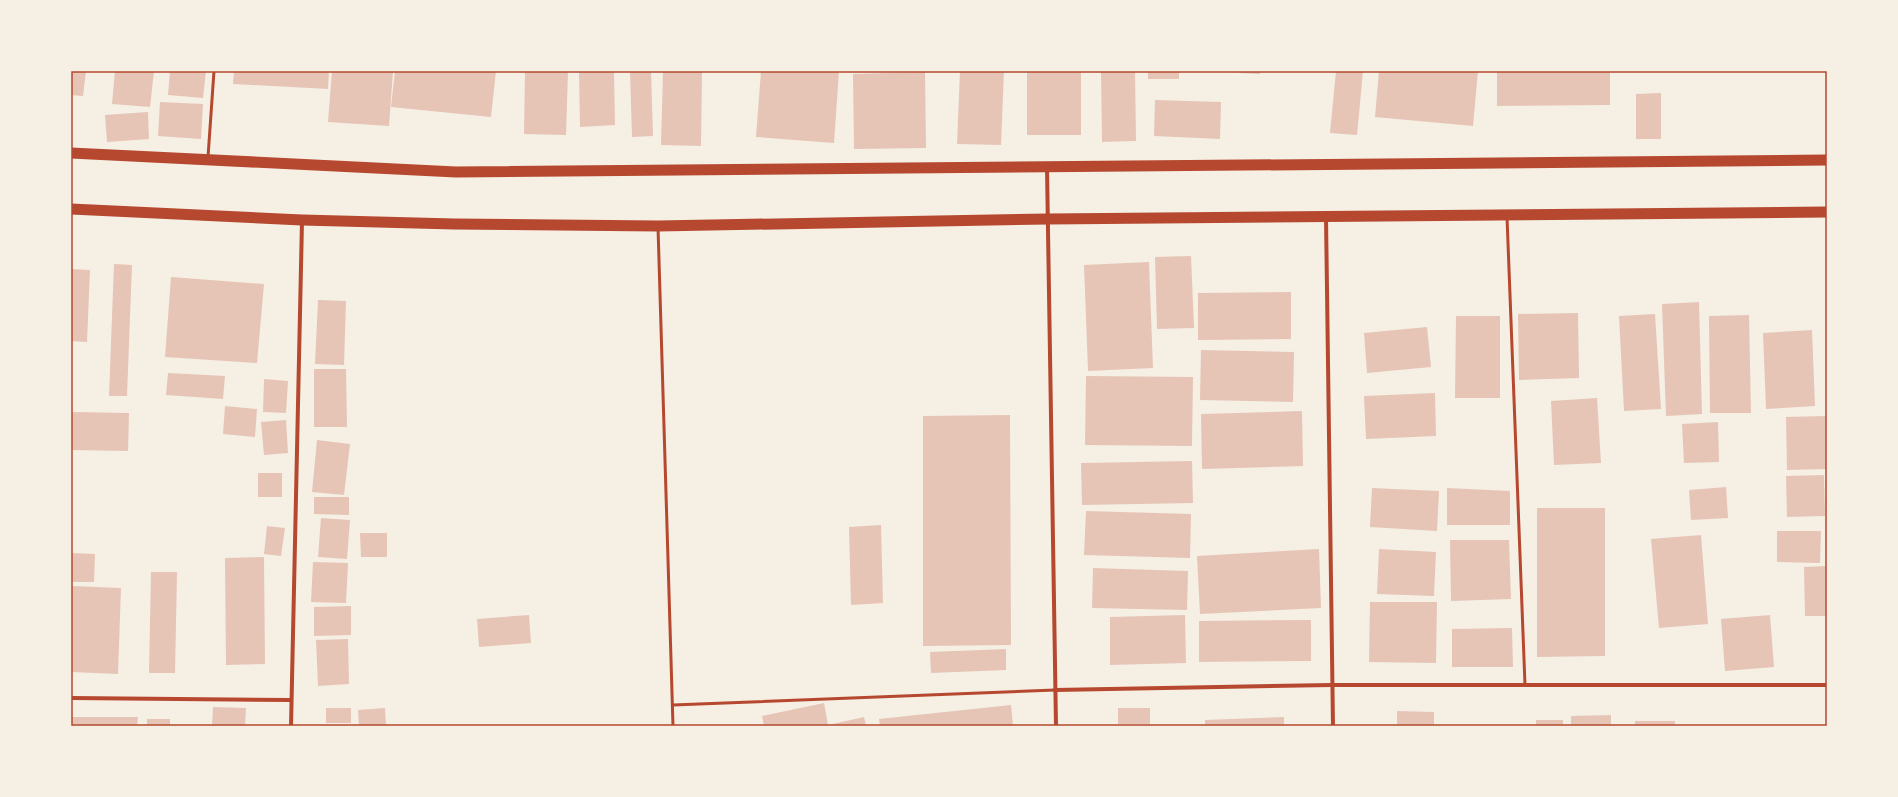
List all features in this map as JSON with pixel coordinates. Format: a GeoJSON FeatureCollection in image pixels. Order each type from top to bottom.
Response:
{"type":"FeatureCollection","features":[{"type":"Feature","properties":{"kind":"highway"},"geometry":{"type":"LineString","coordinates":[[71,153],[456,172],[1827,160]]}},
{"type":"Feature","properties":{"kind":"highway"},"geometry":{"type":"LineString","coordinates":[[71,210],[302,220],[454,224],[658,226],[1048,219],[1827,212]]}},
{"type":"Feature","properties":{"kind":"street"},"geometry":{"type":"LineString","coordinates":[[1047,167],[1056,726]]}},
{"type":"Feature","properties":{"kind":"street"},"geometry":{"type":"LineString","coordinates":[[1326,217],[1332,685],[1334,726]]}},
{"type":"Feature","properties":{"kind":"street"},"geometry":{"type":"LineString","coordinates":[[291,726],[302,220]]}},
{"type":"Feature","properties":{"kind":"street"},"geometry":{"type":"LineString","coordinates":[[1055,690],[1332,685],[1827,685]]}},
{"type":"Feature","properties":{"kind":"street"},"geometry":{"type":"LineString","coordinates":[[71,698],[291,700]]}},
{"type":"Feature","properties":{"kind":"lane"},"geometry":{"type":"LineString","coordinates":[[208,160],[214,71]]}},
{"type":"Feature","properties":{"kind":"lane"},"geometry":{"type":"LineString","coordinates":[[1507,215],[1525,685]]}},
{"type":"Feature","properties":{"kind":"lane"},"geometry":{"type":"LineString","coordinates":[[658,226],[674,705],[673,726]]}},
{"type":"Feature","properties":{"kind":"lane"},"geometry":{"type":"LineString","coordinates":[[674,705],[1055,690]]}},
{"type":"Feature","properties":{"kind":"building"},"geometry":{"type":"Polygon","coordinates":[[[71,71],[86,71],[83,96],[71,95],[71,71]]]}},
{"type":"Feature","properties":{"kind":"building"},"geometry":{"type":"Polygon","coordinates":[[[115,71],[154,71],[150,107],[112,104],[115,71]]]}},
{"type":"Feature","properties":{"kind":"building"},"geometry":{"type":"Polygon","coordinates":[[[170,71],[206,71],[203,98],[168,95],[170,71]]]}},
{"type":"Feature","properties":{"kind":"building"},"geometry":{"type":"Polygon","coordinates":[[[234,71],[329,71],[328,89],[233,84],[234,71]]]}},
{"type":"Feature","properties":{"kind":"building"},"geometry":{"type":"Polygon","coordinates":[[[332,71],[393,71],[389,126],[328,122],[332,71]]]}},
{"type":"Feature","properties":{"kind":"building"},"geometry":{"type":"Polygon","coordinates":[[[395,71],[496,71],[491,117],[391,107],[395,71]]]}},
{"type":"Feature","properties":{"kind":"building"},"geometry":{"type":"Polygon","coordinates":[[[525,71],[568,71],[566,135],[524,134],[525,71]]]}},
{"type":"Feature","properties":{"kind":"building"},"geometry":{"type":"Polygon","coordinates":[[[579,71],[614,71],[615,125],[580,127],[579,71]]]}},
{"type":"Feature","properties":{"kind":"building"},"geometry":{"type":"Polygon","coordinates":[[[630,71],[651,71],[653,136],[632,137],[630,71]]]}},
{"type":"Feature","properties":{"kind":"building"},"geometry":{"type":"Polygon","coordinates":[[[663,71],[702,71],[701,146],[661,145],[663,71]]]}},
{"type":"Feature","properties":{"kind":"building"},"geometry":{"type":"Polygon","coordinates":[[[761,71],[839,71],[834,143],[756,137],[761,71]]]}},
{"type":"Feature","properties":{"kind":"building"},"geometry":{"type":"Polygon","coordinates":[[[960,71],[1004,71],[1001,145],[957,144],[960,71]]]}},
{"type":"Feature","properties":{"kind":"building"},"geometry":{"type":"Polygon","coordinates":[[[1027,71],[1081,71],[1081,135],[1027,135],[1027,71]]]}},
{"type":"Feature","properties":{"kind":"building"},"geometry":{"type":"Polygon","coordinates":[[[1101,71],[1135,71],[1136,141],[1102,142],[1101,71]]]}},
{"type":"Feature","properties":{"kind":"building"},"geometry":{"type":"Polygon","coordinates":[[[1148,71],[1179,71],[1179,79],[1148,79],[1148,71]]]}},
{"type":"Feature","properties":{"kind":"building"},"geometry":{"type":"Polygon","coordinates":[[[1239,71],[1260,71],[1260,74],[1239,73],[1239,71]]]}},
{"type":"Feature","properties":{"kind":"building"},"geometry":{"type":"Polygon","coordinates":[[[1336,71],[1363,71],[1357,135],[1330,133],[1336,71]]]}},
{"type":"Feature","properties":{"kind":"building"},"geometry":{"type":"Polygon","coordinates":[[[1379,71],[1478,71],[1473,126],[1375,117],[1379,71]]]}},
{"type":"Feature","properties":{"kind":"building"},"geometry":{"type":"Polygon","coordinates":[[[1497,71],[1610,71],[1610,105],[1497,106],[1497,71]]]}},
{"type":"Feature","properties":{"kind":"building"},"geometry":{"type":"Polygon","coordinates":[[[925,72],[926,148],[854,149],[853,74],[925,72]]]}},
{"type":"Feature","properties":{"kind":"building"},"geometry":{"type":"Polygon","coordinates":[[[1661,93],[1661,139],[1636,139],[1636,94],[1661,93]]]}},
{"type":"Feature","properties":{"kind":"building"},"geometry":{"type":"Polygon","coordinates":[[[1155,100],[1221,102],[1220,139],[1154,136],[1155,100]]]}},
{"type":"Feature","properties":{"kind":"building"},"geometry":{"type":"Polygon","coordinates":[[[160,102],[203,104],[201,139],[158,136],[160,102]]]}},
{"type":"Feature","properties":{"kind":"building"},"geometry":{"type":"Polygon","coordinates":[[[148,112],[149,139],[107,142],[105,115],[148,112]]]}},
{"type":"Feature","properties":{"kind":"building"},"geometry":{"type":"Polygon","coordinates":[[[1191,256],[1194,328],[1157,329],[1155,257],[1191,256]]]}},
{"type":"Feature","properties":{"kind":"building"},"geometry":{"type":"Polygon","coordinates":[[[1149,262],[1153,368],[1088,371],[1084,265],[1149,262]]]}},
{"type":"Feature","properties":{"kind":"building"},"geometry":{"type":"Polygon","coordinates":[[[114,264],[132,265],[127,396],[109,396],[114,264]]]}},
{"type":"Feature","properties":{"kind":"building"},"geometry":{"type":"Polygon","coordinates":[[[71,269],[90,270],[87,342],[71,341],[71,269]]]}},
{"type":"Feature","properties":{"kind":"building"},"geometry":{"type":"Polygon","coordinates":[[[171,277],[264,284],[257,363],[165,357],[171,277]]]}},
{"type":"Feature","properties":{"kind":"building"},"geometry":{"type":"Polygon","coordinates":[[[1291,292],[1291,339],[1198,340],[1198,293],[1291,292]]]}},
{"type":"Feature","properties":{"kind":"building"},"geometry":{"type":"Polygon","coordinates":[[[318,300],[346,301],[344,365],[315,364],[318,300]]]}},
{"type":"Feature","properties":{"kind":"building"},"geometry":{"type":"Polygon","coordinates":[[[1699,302],[1702,414],[1666,416],[1662,304],[1699,302]]]}},
{"type":"Feature","properties":{"kind":"building"},"geometry":{"type":"Polygon","coordinates":[[[1578,313],[1579,378],[1519,380],[1518,314],[1578,313]]]}},
{"type":"Feature","properties":{"kind":"building"},"geometry":{"type":"Polygon","coordinates":[[[1655,314],[1661,409],[1624,411],[1619,316],[1655,314]]]}},
{"type":"Feature","properties":{"kind":"building"},"geometry":{"type":"Polygon","coordinates":[[[1749,315],[1751,413],[1710,413],[1709,316],[1749,315]]]}},
{"type":"Feature","properties":{"kind":"building"},"geometry":{"type":"Polygon","coordinates":[[[1456,316],[1500,316],[1500,398],[1455,398],[1456,316]]]}},
{"type":"Feature","properties":{"kind":"building"},"geometry":{"type":"Polygon","coordinates":[[[1427,327],[1431,367],[1367,373],[1364,333],[1427,327]]]}},
{"type":"Feature","properties":{"kind":"building"},"geometry":{"type":"Polygon","coordinates":[[[1812,330],[1815,406],[1766,409],[1763,333],[1812,330]]]}},
{"type":"Feature","properties":{"kind":"building"},"geometry":{"type":"Polygon","coordinates":[[[1201,350],[1294,352],[1293,402],[1200,400],[1201,350]]]}},
{"type":"Feature","properties":{"kind":"building"},"geometry":{"type":"Polygon","coordinates":[[[314,369],[346,369],[347,427],[314,427],[314,369]]]}},
{"type":"Feature","properties":{"kind":"building"},"geometry":{"type":"Polygon","coordinates":[[[168,373],[225,376],[223,399],[166,395],[168,373]]]}},
{"type":"Feature","properties":{"kind":"building"},"geometry":{"type":"Polygon","coordinates":[[[1086,376],[1193,377],[1192,446],[1085,445],[1086,376]]]}},
{"type":"Feature","properties":{"kind":"building"},"geometry":{"type":"Polygon","coordinates":[[[264,379],[288,381],[286,413],[263,412],[264,379]]]}},
{"type":"Feature","properties":{"kind":"building"},"geometry":{"type":"Polygon","coordinates":[[[1435,393],[1436,436],[1366,439],[1364,396],[1435,393]]]}},
{"type":"Feature","properties":{"kind":"building"},"geometry":{"type":"Polygon","coordinates":[[[1597,398],[1601,463],[1554,465],[1551,401],[1597,398]]]}},
{"type":"Feature","properties":{"kind":"building"},"geometry":{"type":"Polygon","coordinates":[[[225,406],[257,409],[255,437],[223,434],[225,406]]]}},
{"type":"Feature","properties":{"kind":"building"},"geometry":{"type":"Polygon","coordinates":[[[1302,411],[1303,466],[1202,469],[1201,414],[1302,411]]]}},
{"type":"Feature","properties":{"kind":"building"},"geometry":{"type":"Polygon","coordinates":[[[71,412],[129,413],[128,451],[71,450],[71,412]]]}},
{"type":"Feature","properties":{"kind":"building"},"geometry":{"type":"Polygon","coordinates":[[[1010,415],[1011,645],[923,646],[923,416],[1010,415]]]}},
{"type":"Feature","properties":{"kind":"building"},"geometry":{"type":"Polygon","coordinates":[[[1827,416],[1827,469],[1787,470],[1786,417],[1827,416]]]}},
{"type":"Feature","properties":{"kind":"building"},"geometry":{"type":"Polygon","coordinates":[[[286,420],[288,453],[264,455],[261,422],[286,420]]]}},
{"type":"Feature","properties":{"kind":"building"},"geometry":{"type":"Polygon","coordinates":[[[1718,422],[1719,462],[1684,463],[1682,424],[1718,422]]]}},
{"type":"Feature","properties":{"kind":"building"},"geometry":{"type":"Polygon","coordinates":[[[317,440],[350,444],[344,495],[312,492],[317,440]]]}},
{"type":"Feature","properties":{"kind":"building"},"geometry":{"type":"Polygon","coordinates":[[[1192,461],[1193,503],[1082,505],[1081,463],[1192,461]]]}},
{"type":"Feature","properties":{"kind":"building"},"geometry":{"type":"Polygon","coordinates":[[[258,473],[282,473],[282,497],[258,497],[258,473]]]}},
{"type":"Feature","properties":{"kind":"building"},"geometry":{"type":"Polygon","coordinates":[[[1824,475],[1825,516],[1787,517],[1786,476],[1824,475]]]}},
{"type":"Feature","properties":{"kind":"building"},"geometry":{"type":"Polygon","coordinates":[[[1726,487],[1728,518],[1691,520],[1689,490],[1726,487]]]}},
{"type":"Feature","properties":{"kind":"building"},"geometry":{"type":"Polygon","coordinates":[[[1372,488],[1439,491],[1437,531],[1370,527],[1372,488]]]}},
{"type":"Feature","properties":{"kind":"building"},"geometry":{"type":"Polygon","coordinates":[[[1447,488],[1510,491],[1510,525],[1447,525],[1447,488]]]}},
{"type":"Feature","properties":{"kind":"building"},"geometry":{"type":"Polygon","coordinates":[[[314,497],[349,497],[349,515],[314,514],[314,497]]]}},
{"type":"Feature","properties":{"kind":"building"},"geometry":{"type":"Polygon","coordinates":[[[1537,508],[1605,508],[1605,656],[1537,657],[1537,508]]]}},
{"type":"Feature","properties":{"kind":"building"},"geometry":{"type":"Polygon","coordinates":[[[1086,511],[1191,514],[1190,558],[1084,555],[1086,511]]]}},
{"type":"Feature","properties":{"kind":"building"},"geometry":{"type":"Polygon","coordinates":[[[321,518],[350,520],[347,559],[318,557],[321,518]]]}},
{"type":"Feature","properties":{"kind":"building"},"geometry":{"type":"Polygon","coordinates":[[[881,525],[883,603],[851,605],[849,527],[881,525]]]}},
{"type":"Feature","properties":{"kind":"building"},"geometry":{"type":"Polygon","coordinates":[[[267,526],[285,528],[281,556],[264,554],[267,526]]]}},
{"type":"Feature","properties":{"kind":"building"},"geometry":{"type":"Polygon","coordinates":[[[1777,531],[1821,531],[1820,563],[1777,562],[1777,531]]]}},
{"type":"Feature","properties":{"kind":"building"},"geometry":{"type":"Polygon","coordinates":[[[360,533],[387,533],[387,557],[361,557],[360,533]]]}},
{"type":"Feature","properties":{"kind":"building"},"geometry":{"type":"Polygon","coordinates":[[[1701,535],[1708,624],[1659,628],[1651,539],[1701,535]]]}},
{"type":"Feature","properties":{"kind":"building"},"geometry":{"type":"Polygon","coordinates":[[[1450,540],[1509,540],[1511,599],[1451,601],[1450,540]]]}},
{"type":"Feature","properties":{"kind":"building"},"geometry":{"type":"Polygon","coordinates":[[[1319,549],[1321,608],[1200,614],[1197,556],[1319,549]]]}},
{"type":"Feature","properties":{"kind":"building"},"geometry":{"type":"Polygon","coordinates":[[[1379,549],[1436,552],[1434,596],[1377,594],[1379,549]]]}},
{"type":"Feature","properties":{"kind":"building"},"geometry":{"type":"Polygon","coordinates":[[[71,553],[95,554],[94,582],[71,582],[71,553]]]}},
{"type":"Feature","properties":{"kind":"building"},"geometry":{"type":"Polygon","coordinates":[[[264,557],[265,664],[226,665],[225,558],[264,557]]]}},
{"type":"Feature","properties":{"kind":"building"},"geometry":{"type":"Polygon","coordinates":[[[313,562],[348,563],[346,603],[311,602],[313,562]]]}},
{"type":"Feature","properties":{"kind":"building"},"geometry":{"type":"Polygon","coordinates":[[[1827,566],[1827,616],[1805,616],[1804,567],[1827,566]]]}},
{"type":"Feature","properties":{"kind":"building"},"geometry":{"type":"Polygon","coordinates":[[[1093,568],[1188,571],[1187,610],[1092,608],[1093,568]]]}},
{"type":"Feature","properties":{"kind":"building"},"geometry":{"type":"Polygon","coordinates":[[[151,572],[177,572],[175,673],[149,673],[151,572]]]}},
{"type":"Feature","properties":{"kind":"building"},"geometry":{"type":"Polygon","coordinates":[[[71,586],[121,588],[118,674],[71,672],[71,586]]]}},
{"type":"Feature","properties":{"kind":"building"},"geometry":{"type":"Polygon","coordinates":[[[1370,602],[1437,602],[1436,663],[1369,662],[1370,602]]]}},
{"type":"Feature","properties":{"kind":"building"},"geometry":{"type":"Polygon","coordinates":[[[351,606],[351,635],[314,636],[314,607],[351,606]]]}},
{"type":"Feature","properties":{"kind":"building"},"geometry":{"type":"Polygon","coordinates":[[[529,615],[531,643],[479,647],[477,619],[529,615]]]}},
{"type":"Feature","properties":{"kind":"building"},"geometry":{"type":"Polygon","coordinates":[[[1185,615],[1186,663],[1110,665],[1110,617],[1185,615]]]}},
{"type":"Feature","properties":{"kind":"building"},"geometry":{"type":"Polygon","coordinates":[[[1770,615],[1774,667],[1725,671],[1721,619],[1770,615]]]}},
{"type":"Feature","properties":{"kind":"building"},"geometry":{"type":"Polygon","coordinates":[[[1311,620],[1311,661],[1199,662],[1199,621],[1311,620]]]}},
{"type":"Feature","properties":{"kind":"building"},"geometry":{"type":"Polygon","coordinates":[[[1512,628],[1513,667],[1452,667],[1452,629],[1512,628]]]}},
{"type":"Feature","properties":{"kind":"building"},"geometry":{"type":"Polygon","coordinates":[[[348,639],[349,684],[318,686],[316,640],[348,639]]]}},
{"type":"Feature","properties":{"kind":"building"},"geometry":{"type":"Polygon","coordinates":[[[1006,649],[1006,670],[931,673],[930,652],[1006,649]]]}},
{"type":"Feature","properties":{"kind":"building"},"geometry":{"type":"Polygon","coordinates":[[[824,703],[828,725],[864,717],[866,726],[764,726],[762,716],[824,703]]]}},
{"type":"Feature","properties":{"kind":"building"},"geometry":{"type":"Polygon","coordinates":[[[1011,705],[1013,726],[880,726],[879,719],[1011,705]]]}},
{"type":"Feature","properties":{"kind":"building"},"geometry":{"type":"Polygon","coordinates":[[[213,707],[246,708],[245,726],[212,726],[213,707]]]}},
{"type":"Feature","properties":{"kind":"building"},"geometry":{"type":"Polygon","coordinates":[[[326,708],[351,708],[351,723],[326,723],[326,708]]]}},
{"type":"Feature","properties":{"kind":"building"},"geometry":{"type":"Polygon","coordinates":[[[385,708],[386,726],[359,726],[358,710],[385,708]]]}},
{"type":"Feature","properties":{"kind":"building"},"geometry":{"type":"Polygon","coordinates":[[[1118,708],[1150,708],[1150,724],[1118,724],[1118,708]]]}},
{"type":"Feature","properties":{"kind":"building"},"geometry":{"type":"Polygon","coordinates":[[[1397,711],[1434,712],[1434,726],[1397,726],[1397,711]]]}},
{"type":"Feature","properties":{"kind":"building"},"geometry":{"type":"Polygon","coordinates":[[[1611,715],[1611,726],[1571,726],[1571,716],[1611,715]]]}},
{"type":"Feature","properties":{"kind":"building"},"geometry":{"type":"Polygon","coordinates":[[[71,717],[138,717],[137,726],[71,726],[71,717]]]}},
{"type":"Feature","properties":{"kind":"building"},"geometry":{"type":"Polygon","coordinates":[[[1284,717],[1284,726],[1205,726],[1205,720],[1284,717]]]}},
{"type":"Feature","properties":{"kind":"building"},"geometry":{"type":"Polygon","coordinates":[[[147,719],[170,719],[170,726],[147,726],[147,719]]]}},
{"type":"Feature","properties":{"kind":"building"},"geometry":{"type":"Polygon","coordinates":[[[1536,720],[1563,720],[1563,726],[1536,726],[1536,720]]]}},
{"type":"Feature","properties":{"kind":"building"},"geometry":{"type":"Polygon","coordinates":[[[1635,721],[1675,721],[1675,726],[1635,726],[1635,721]]]}}]}
